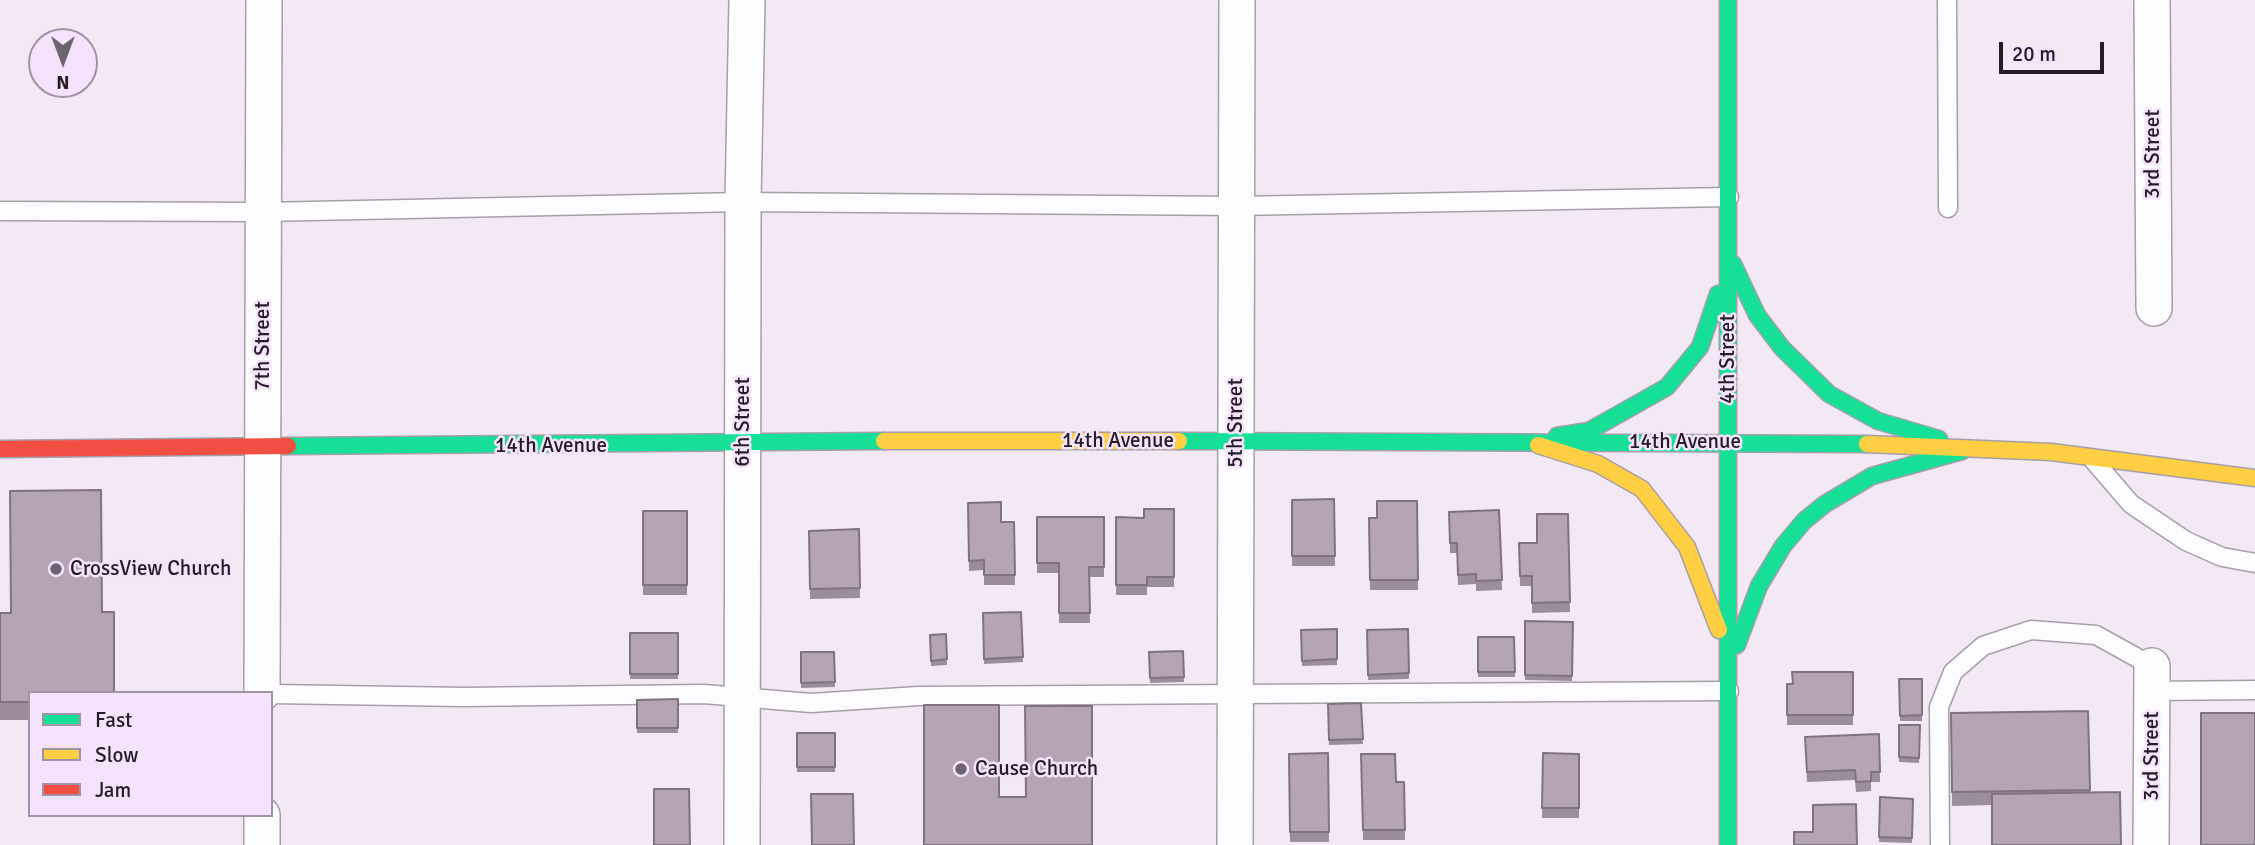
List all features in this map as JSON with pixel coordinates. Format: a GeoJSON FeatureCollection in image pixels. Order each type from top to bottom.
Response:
{"type":"FeatureCollection","features":[{"type":"Feature","properties":{"kind":"main road","name":"4th Street"},"geometry":{"type":"LineString","coordinates":[[1728,0],[1728,845]]}},
{"type":"Feature","properties":{"kind":"main road"},"geometry":{"type":"LineString","coordinates":[[1525,441],[1590,430],[1667,387],[1700,347],[1729,255]]}},
{"type":"Feature","properties":{"kind":"main road"},"geometry":{"type":"LineString","coordinates":[[1729,255],[1757,315],[1782,348],[1829,394],[1878,421],[1971,448]]}},
{"type":"Feature","properties":{"kind":"main road","name":"14th Avenue"},"geometry":{"type":"LineString","coordinates":[[0,449],[1236,440],[1728,442],[1971,448],[2089,456],[2255,478]]}},
{"type":"Feature","properties":{"kind":"main road"},"geometry":{"type":"LineString","coordinates":[[1525,441],[1598,464],[1642,489],[1664,514],[1687,547],[1716,616],[1729,691]]}},
{"type":"Feature","properties":{"kind":"main road"},"geometry":{"type":"LineString","coordinates":[[1729,691],[1738,638],[1759,586],[1783,547],[1804,521],[1825,504],[1872,476],[1971,448]]}},
{"type":"Feature","properties":{"kind":"street","name":"7th Street"},"geometry":{"type":"LineString","coordinates":[[262,691],[264,0]]}},
{"type":"Feature","properties":{"kind":"street","name":"6th Street"},"geometry":{"type":"LineString","coordinates":[[743,845],[743,202],[747,0]]}},
{"type":"Feature","properties":{"kind":"street","name":"5th Street"},"geometry":{"type":"LineString","coordinates":[[1235,845],[1237,0]]}},
{"type":"Feature","properties":{"kind":"street","name":"3rd Street"},"geometry":{"type":"LineString","coordinates":[[2152,0],[2154,308]]}},
{"type":"Feature","properties":{"kind":"street","name":"3rd Street"},"geometry":{"type":"LineString","coordinates":[[2151,845],[2152,679]]}},
{"type":"Feature","properties":{"kind":"street"},"geometry":{"type":"LineString","coordinates":[[262,817],[262,845]]}},
{"type":"Feature","properties":{"kind":"lane"},"geometry":{"type":"LineString","coordinates":[[1947,0],[1948,208]]}},
{"type":"Feature","properties":{"kind":"lane"},"geometry":{"type":"LineString","coordinates":[[0,211],[263,212],[743,202],[1236,206],[1729,197]]}},
{"type":"Feature","properties":{"kind":"lane"},"geometry":{"type":"LineString","coordinates":[[2089,456],[2131,504],[2186,541],[2222,557],[2255,563]]}},
{"type":"Feature","properties":{"kind":"lane"},"geometry":{"type":"LineString","coordinates":[[1940,845],[1939,706],[1953,672],[1983,646],[2031,630],[2096,635],[2152,679],[2255,690]]}},
{"type":"Feature","properties":{"kind":"lane"},"geometry":{"type":"LineString","coordinates":[[273,694],[464,697],[704,694],[811,703],[918,696],[1729,691]]}},
{"type":"Feature","properties":{"kind":"building","name":"CrossView Church"},"geometry":{"type":"Polygon","coordinates":[[[101,490],[102,612],[114,612],[114,691],[28,691],[28,702],[0,702],[0,613],[11,613],[10,491],[101,490]]]}},
{"type":"Feature","properties":{"kind":"building"},"geometry":{"type":"Polygon","coordinates":[[[1334,499],[1335,556],[1292,556],[1292,500],[1334,499]]]}},
{"type":"Feature","properties":{"kind":"building"},"geometry":{"type":"Polygon","coordinates":[[[1377,501],[1417,501],[1418,580],[1370,580],[1369,518],[1377,518],[1377,501]]]}},
{"type":"Feature","properties":{"kind":"building"},"geometry":{"type":"Polygon","coordinates":[[[1001,502],[1001,522],[1014,522],[1015,575],[984,575],[984,560],[969,561],[968,503],[1001,502]]]}},
{"type":"Feature","properties":{"kind":"building"},"geometry":{"type":"Polygon","coordinates":[[[1144,509],[1174,509],[1174,577],[1147,577],[1147,585],[1116,585],[1116,517],[1144,518],[1144,509]]]}},
{"type":"Feature","properties":{"kind":"building"},"geometry":{"type":"Polygon","coordinates":[[[1499,510],[1502,580],[1476,581],[1476,574],[1458,575],[1457,543],[1450,543],[1449,512],[1499,510]]]}},
{"type":"Feature","properties":{"kind":"building"},"geometry":{"type":"Polygon","coordinates":[[[643,511],[687,511],[687,585],[643,585],[643,511]]]}},
{"type":"Feature","properties":{"kind":"building"},"geometry":{"type":"Polygon","coordinates":[[[1537,514],[1568,514],[1570,602],[1532,603],[1532,576],[1520,576],[1519,543],[1537,543],[1537,514]]]}},
{"type":"Feature","properties":{"kind":"building"},"geometry":{"type":"Polygon","coordinates":[[[1037,517],[1104,517],[1104,567],[1089,567],[1090,613],[1059,613],[1059,563],[1037,563],[1037,517]]]}},
{"type":"Feature","properties":{"kind":"building"},"geometry":{"type":"Polygon","coordinates":[[[859,529],[860,588],[810,589],[809,531],[859,529]]]}},
{"type":"Feature","properties":{"kind":"building"},"geometry":{"type":"Polygon","coordinates":[[[1021,612],[1023,657],[984,659],[983,613],[1021,612]]]}},
{"type":"Feature","properties":{"kind":"building"},"geometry":{"type":"Polygon","coordinates":[[[1525,621],[1573,622],[1572,676],[1525,675],[1525,621]]]}},
{"type":"Feature","properties":{"kind":"building"},"geometry":{"type":"Polygon","coordinates":[[[1337,629],[1337,659],[1302,661],[1301,630],[1337,629]]]}},
{"type":"Feature","properties":{"kind":"building"},"geometry":{"type":"Polygon","coordinates":[[[1408,629],[1409,673],[1368,675],[1367,630],[1408,629]]]}},
{"type":"Feature","properties":{"kind":"building"},"geometry":{"type":"Polygon","coordinates":[[[630,633],[678,633],[678,674],[630,674],[630,633]]]}},
{"type":"Feature","properties":{"kind":"building"},"geometry":{"type":"Polygon","coordinates":[[[946,634],[947,659],[931,661],[930,635],[946,634]]]}},
{"type":"Feature","properties":{"kind":"building"},"geometry":{"type":"Polygon","coordinates":[[[1478,637],[1514,637],[1515,672],[1478,672],[1478,637]]]}},
{"type":"Feature","properties":{"kind":"building"},"geometry":{"type":"Polygon","coordinates":[[[1183,651],[1184,677],[1150,678],[1149,652],[1183,651]]]}},
{"type":"Feature","properties":{"kind":"building"},"geometry":{"type":"Polygon","coordinates":[[[801,652],[834,652],[835,682],[801,683],[801,652]]]}},
{"type":"Feature","properties":{"kind":"building"},"geometry":{"type":"Polygon","coordinates":[[[1792,672],[1853,672],[1853,715],[1787,715],[1787,684],[1793,684],[1792,672]]]}},
{"type":"Feature","properties":{"kind":"building"},"geometry":{"type":"Polygon","coordinates":[[[1899,679],[1922,679],[1922,715],[1900,716],[1899,679]]]}},
{"type":"Feature","properties":{"kind":"building"},"geometry":{"type":"Polygon","coordinates":[[[678,699],[678,728],[637,728],[637,700],[678,699]]]}},
{"type":"Feature","properties":{"kind":"building"},"geometry":{"type":"Polygon","coordinates":[[[1361,703],[1363,739],[1329,740],[1328,704],[1361,703]]]}},
{"type":"Feature","properties":{"kind":"building","name":"Cause Church"},"geometry":{"type":"Polygon","coordinates":[[[924,705],[999,705],[999,797],[1026,797],[1025,706],[1092,706],[1092,845],[924,845],[924,705]]]}},
{"type":"Feature","properties":{"kind":"building"},"geometry":{"type":"Polygon","coordinates":[[[2088,711],[2090,790],[1952,792],[1951,713],[2088,711]]]}},
{"type":"Feature","properties":{"kind":"building"},"geometry":{"type":"Polygon","coordinates":[[[2201,713],[2255,713],[2255,845],[2201,845],[2201,713]]]}},
{"type":"Feature","properties":{"kind":"building"},"geometry":{"type":"Polygon","coordinates":[[[1899,725],[1920,725],[1919,758],[1899,757],[1899,725]]]}},
{"type":"Feature","properties":{"kind":"building"},"geometry":{"type":"Polygon","coordinates":[[[797,733],[835,733],[835,767],[797,767],[797,733]]]}},
{"type":"Feature","properties":{"kind":"building"},"geometry":{"type":"Polygon","coordinates":[[[1879,734],[1880,772],[1871,772],[1871,781],[1856,782],[1855,770],[1807,772],[1805,737],[1879,734]]]}},
{"type":"Feature","properties":{"kind":"building"},"geometry":{"type":"Polygon","coordinates":[[[1328,753],[1329,832],[1290,832],[1289,754],[1328,753]]]}},
{"type":"Feature","properties":{"kind":"building"},"geometry":{"type":"Polygon","coordinates":[[[1543,753],[1579,754],[1579,808],[1542,808],[1543,753]]]}},
{"type":"Feature","properties":{"kind":"building"},"geometry":{"type":"Polygon","coordinates":[[[1361,754],[1395,754],[1396,782],[1404,782],[1405,830],[1363,830],[1361,754]]]}},
{"type":"Feature","properties":{"kind":"building"},"geometry":{"type":"Polygon","coordinates":[[[654,789],[689,789],[690,845],[654,845],[654,789]]]}},
{"type":"Feature","properties":{"kind":"building"},"geometry":{"type":"Polygon","coordinates":[[[2120,792],[2121,845],[1992,845],[1992,794],[2120,792]]]}},
{"type":"Feature","properties":{"kind":"building"},"geometry":{"type":"Polygon","coordinates":[[[811,794],[853,794],[854,845],[812,845],[811,794]]]}},
{"type":"Feature","properties":{"kind":"building"},"geometry":{"type":"Polygon","coordinates":[[[1880,797],[1913,799],[1912,838],[1879,837],[1880,797]]]}},
{"type":"Feature","properties":{"kind":"building"},"geometry":{"type":"Polygon","coordinates":[[[1856,804],[1857,845],[1794,845],[1794,832],[1813,832],[1813,805],[1856,804]]]}},
{"type":"Feature","properties":{"kind":"traffic: fast"},"geometry":{"type":"LineString","coordinates":[[1728,0],[1728,845]]}},
{"type":"Feature","properties":{"kind":"traffic: fast"},"geometry":{"type":"LineString","coordinates":[[1733,264],[1757,315],[1782,348],[1829,394],[1878,421],[1939,439]]}},
{"type":"Feature","properties":{"kind":"traffic: fast"},"geometry":{"type":"LineString","coordinates":[[1557,436],[1589,431],[1667,387],[1700,347],[1718,294]]}},
{"type":"Feature","properties":{"kind":"traffic: fast"},"geometry":{"type":"LineString","coordinates":[[288,446],[884,441]]}},
{"type":"Feature","properties":{"kind":"traffic: fast"},"geometry":{"type":"LineString","coordinates":[[1179,441],[1867,444]]}},
{"type":"Feature","properties":{"kind":"traffic: fast"},"geometry":{"type":"LineString","coordinates":[[1737,645],[1759,586],[1783,546],[1804,521],[1825,504],[1872,476],[1962,451]]}},
{"type":"Feature","properties":{"kind":"traffic: slow"},"geometry":{"type":"LineString","coordinates":[[884,441],[1179,441]]}},
{"type":"Feature","properties":{"kind":"traffic: slow"},"geometry":{"type":"LineString","coordinates":[[1867,444],[2051,452],[2255,478]]}},
{"type":"Feature","properties":{"kind":"traffic: slow"},"geometry":{"type":"LineString","coordinates":[[1538,445],[1598,464],[1642,489],[1687,547],[1719,630]]}},
{"type":"Feature","properties":{"kind":"traffic: jam"},"geometry":{"type":"LineString","coordinates":[[0,449],[288,446]]}},
{"type":"Feature","properties":{"kind":"place","name":"CrossView Church"},"geometry":{"type":"Point","coordinates":[56,569]}},
{"type":"Feature","properties":{"kind":"place","name":"Cause Church"},"geometry":{"type":"Point","coordinates":[961,769]}}]}
